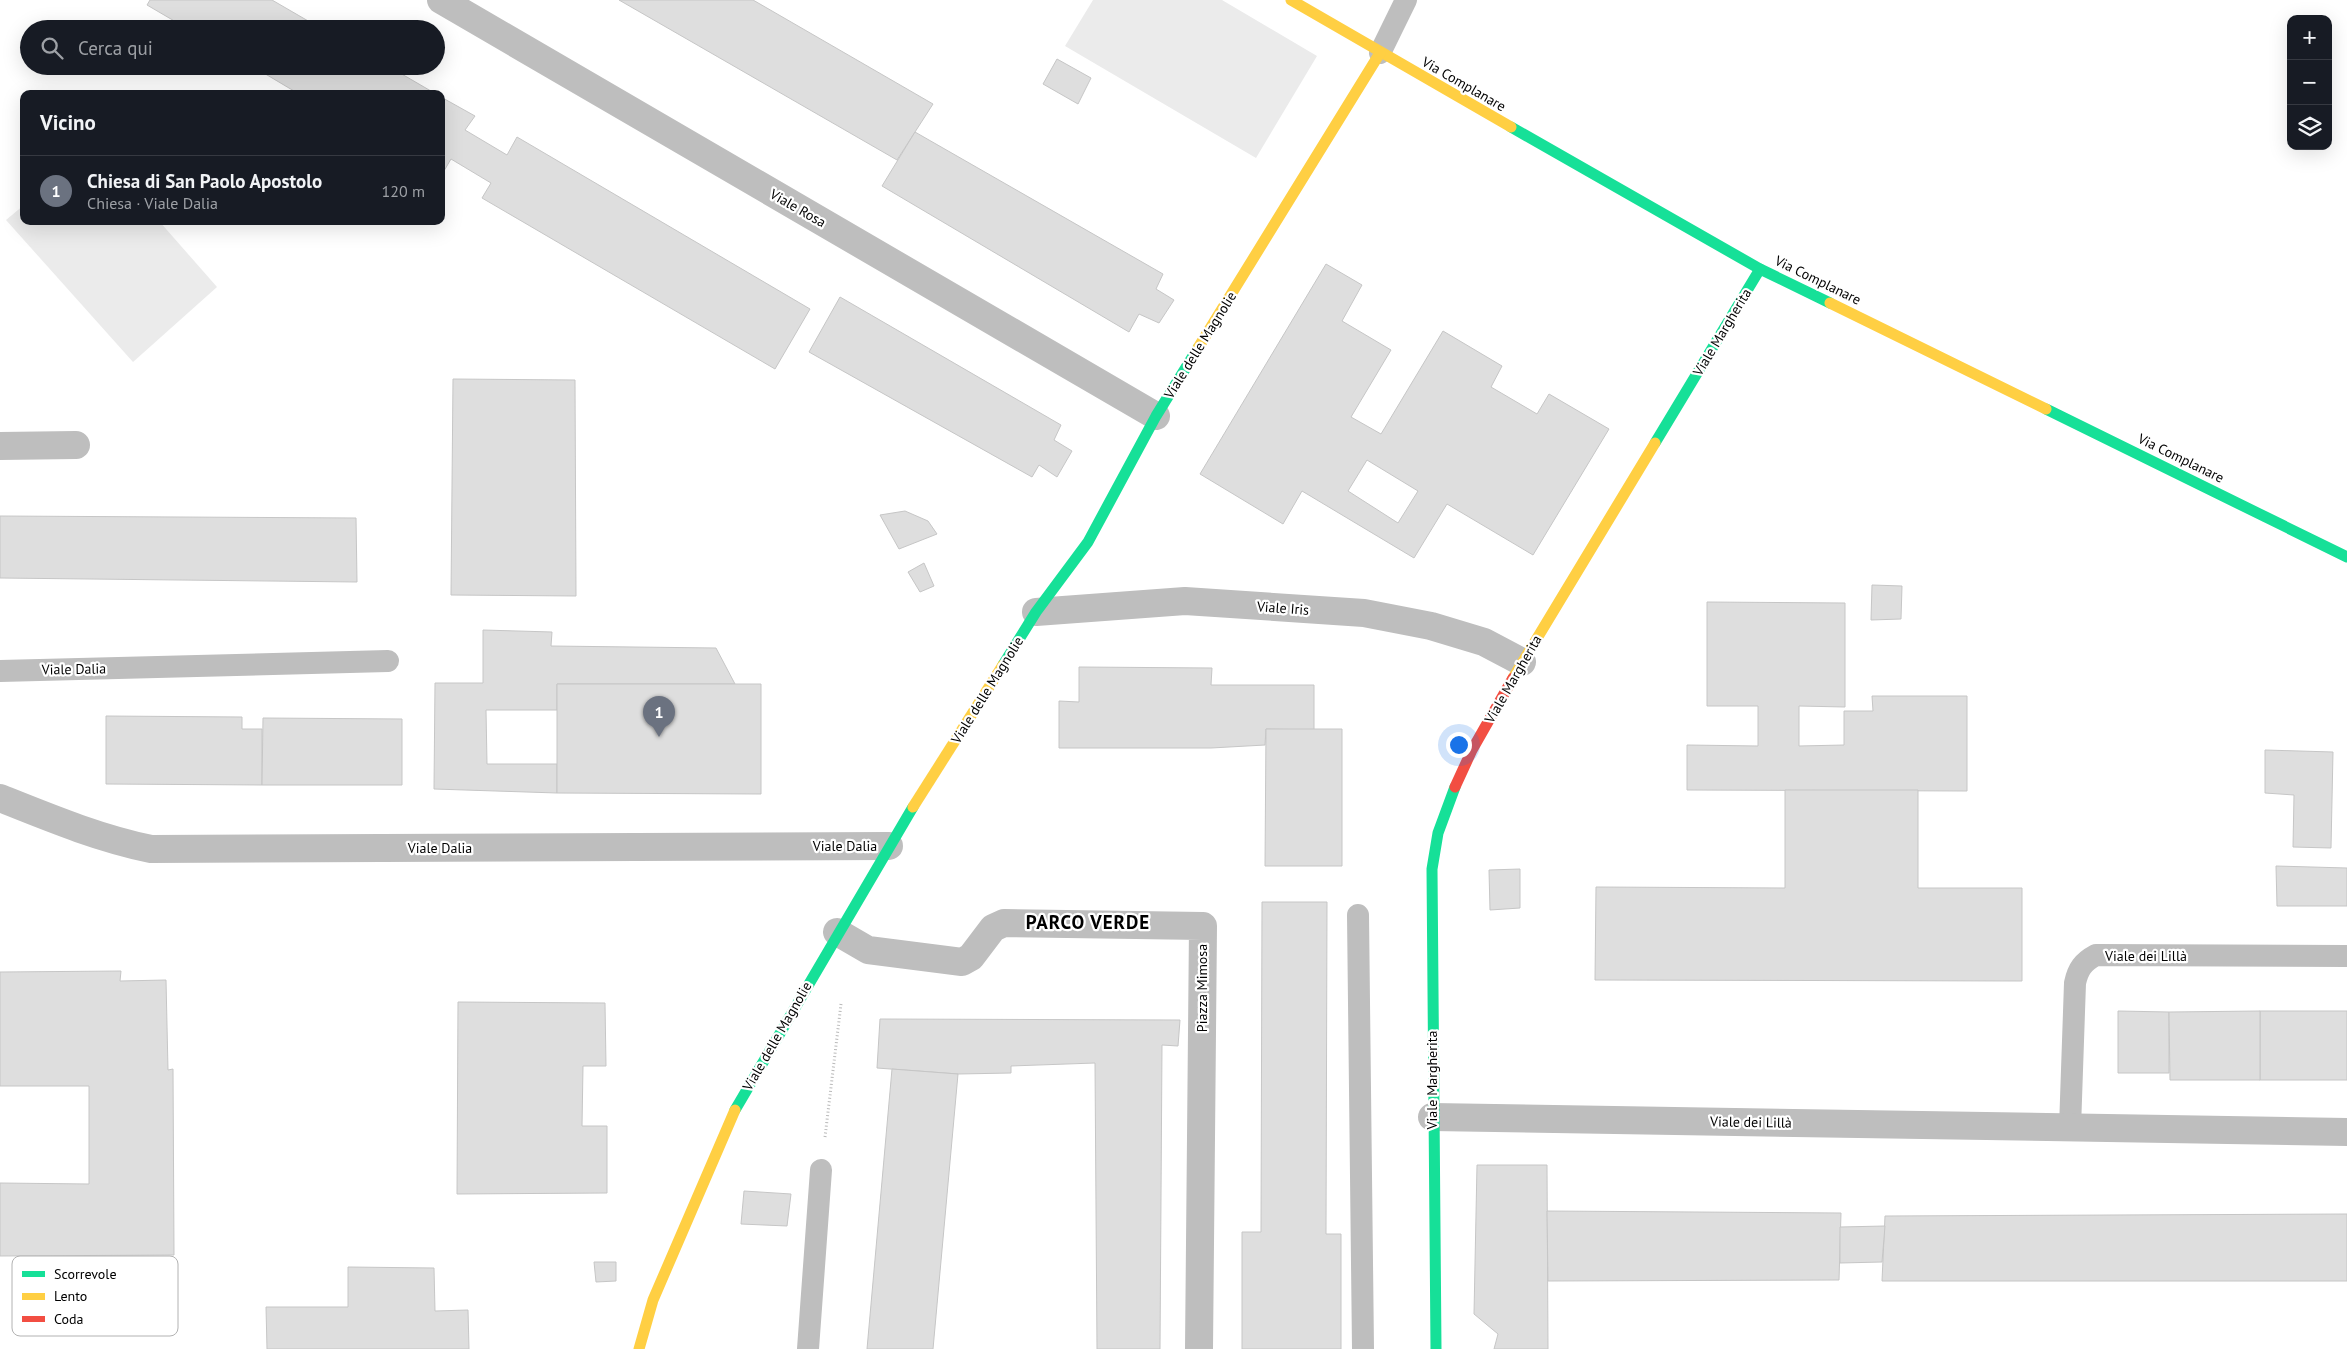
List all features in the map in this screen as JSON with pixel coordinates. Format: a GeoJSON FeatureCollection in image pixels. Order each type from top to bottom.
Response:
{"type":"FeatureCollection","features":[{"type":"Feature","properties":{"kind":"street","name":"Viale Rosa"},"geometry":{"type":"LineString","coordinates":[[441,0],[1156,416]]}},
{"type":"Feature","properties":{"kind":"street","name":"Via Complanare"},"geometry":{"type":"LineString","coordinates":[[1291,0],[1380,53],[1760,268],[2347,557]]}},
{"type":"Feature","properties":{"kind":"street","name":"Viale delle Magnolie"},"geometry":{"type":"LineString","coordinates":[[638,1349],[653,1300],[734,1112],[889,846],[1036,612],[1088,542],[1156,416],[1380,53]]}},
{"type":"Feature","properties":{"kind":"street","name":"Viale Margherita"},"geometry":{"type":"LineString","coordinates":[[1436,1349],[1432,1117],[1432,868],[1438,833],[1449,800],[1472,750],[1522,662],[1760,268]]}},
{"type":"Feature","properties":{"kind":"street"},"geometry":{"type":"LineString","coordinates":[[0,446],[76,445]]}},
{"type":"Feature","properties":{"kind":"street","name":"Viale Iris"},"geometry":{"type":"LineString","coordinates":[[1036,612],[1185,601],[1364,613],[1431,626],[1484,642],[1522,662]]}},
{"type":"Feature","properties":{"kind":"street","name":"Viale Dalia"},"geometry":{"type":"LineString","coordinates":[[0,798],[117,842],[151,849],[889,846]]}},
{"type":"Feature","properties":{"kind":"street","name":"Piazza Mimosa"},"geometry":{"type":"LineString","coordinates":[[838,932],[868,950],[962,962],[971,957],[993,928],[1004,923],[1203,926],[1199,1349]]}},
{"type":"Feature","properties":{"kind":"street","name":"Viale dei Lillà"},"geometry":{"type":"LineString","coordinates":[[1432,1117],[2347,1132]]}},
{"type":"Feature","properties":{"kind":"lane"},"geometry":{"type":"LineString","coordinates":[[1380,53],[1406,0]]}},
{"type":"Feature","properties":{"kind":"lane","name":"Viale Dalia"},"geometry":{"type":"LineString","coordinates":[[0,671],[388,661]]}},
{"type":"Feature","properties":{"kind":"lane"},"geometry":{"type":"LineString","coordinates":[[1358,915],[1363,1349]]}},
{"type":"Feature","properties":{"kind":"lane","name":"Viale dei Lillà"},"geometry":{"type":"LineString","coordinates":[[2070,1128],[2075,983],[2078,970],[2086,960],[2096,955],[2347,956]]}},
{"type":"Feature","properties":{"kind":"lane"},"geometry":{"type":"LineString","coordinates":[[808,1349],[821,1170]]}},
{"type":"Feature","properties":{"kind":"path"},"geometry":{"type":"LineString","coordinates":[[821,1170],[841,999]]}},
{"type":"Feature","properties":{"kind":"shaded area"},"geometry":{"type":"Polygon","coordinates":[[[1093,0],[1222,0],[1317,56],[1256,158],[1065,46],[1093,0]]]}},
{"type":"Feature","properties":{"kind":"shaded area"},"geometry":{"type":"Polygon","coordinates":[[[20,208],[20,225],[163,225],[217,287],[133,362],[6,220],[20,208]]]}},
{"type":"Feature","properties":{"kind":"building"},"geometry":{"type":"Polygon","coordinates":[[[150,0],[272,0],[306,20],[173,20],[147,5],[150,0]]]}},
{"type":"Feature","properties":{"kind":"building"},"geometry":{"type":"Polygon","coordinates":[[[619,0],[753,0],[933,104],[897,160],[619,0]]]}},
{"type":"Feature","properties":{"kind":"building"},"geometry":{"type":"Polygon","coordinates":[[[1057,59],[1091,78],[1078,104],[1043,84],[1057,59]]]}},
{"type":"Feature","properties":{"kind":"building"},"geometry":{"type":"Polygon","coordinates":[[[267,75],[403,75],[429,90],[292,90],[267,75]]]}},
{"type":"Feature","properties":{"kind":"building"},"geometry":{"type":"Polygon","coordinates":[[[445,99],[475,116],[465,130],[507,155],[517,137],[810,309],[775,369],[482,198],[491,183],[451,159],[445,169],[445,99]]]}},
{"type":"Feature","properties":{"kind":"building"},"geometry":{"type":"Polygon","coordinates":[[[915,132],[1163,274],[1156,289],[1174,300],[1159,323],[1139,314],[1129,332],[882,186],[915,132]]]}},
{"type":"Feature","properties":{"kind":"building"},"geometry":{"type":"Polygon","coordinates":[[[1326,264],[1362,285],[1342,321],[1391,350],[1351,417],[1381,434],[1443,331],[1502,366],[1491,387],[1537,414],[1549,394],[1609,429],[1533,555],[1447,504],[1414,558],[1302,491],[1283,524],[1200,474],[1326,264]],[[1367,460],[1348,491],[1398,523],[1418,491],[1367,460]]]}},
{"type":"Feature","properties":{"kind":"building"},"geometry":{"type":"Polygon","coordinates":[[[840,297],[1061,425],[1054,440],[1072,451],[1057,477],[1039,465],[1032,477],[809,352],[840,297]]]}},
{"type":"Feature","properties":{"kind":"building"},"geometry":{"type":"Polygon","coordinates":[[[453,379],[575,380],[576,596],[451,595],[453,379]]]}},
{"type":"Feature","properties":{"kind":"building"},"geometry":{"type":"Polygon","coordinates":[[[905,511],[928,521],[937,534],[899,549],[880,515],[905,511]]]}},
{"type":"Feature","properties":{"kind":"building"},"geometry":{"type":"Polygon","coordinates":[[[0,516],[356,518],[357,582],[0,578],[0,516]]]}},
{"type":"Feature","properties":{"kind":"building"},"geometry":{"type":"Polygon","coordinates":[[[924,563],[934,586],[920,592],[908,572],[924,563]]]}},
{"type":"Feature","properties":{"kind":"building"},"geometry":{"type":"Polygon","coordinates":[[[1872,585],[1902,586],[1901,619],[1871,620],[1872,585]]]}},
{"type":"Feature","properties":{"kind":"building"},"geometry":{"type":"Polygon","coordinates":[[[1707,602],[1845,603],[1845,707],[1799,706],[1799,746],[1844,745],[1844,711],[1873,711],[1872,696],[1967,696],[1967,791],[1687,790],[1687,745],[1758,746],[1758,706],[1707,706],[1707,602]]]}},
{"type":"Feature","properties":{"kind":"building"},"geometry":{"type":"Polygon","coordinates":[[[483,630],[552,632],[551,646],[716,648],[735,684],[557,684],[557,710],[486,710],[487,764],[557,764],[557,793],[434,789],[435,683],[483,683],[483,630]]]}},
{"type":"Feature","properties":{"kind":"building"},"geometry":{"type":"Polygon","coordinates":[[[1079,667],[1212,668],[1211,685],[1314,685],[1314,730],[1266,729],[1265,745],[1211,748],[1059,748],[1059,701],[1079,702],[1079,667]]]}},
{"type":"Feature","properties":{"kind":"building"},"geometry":{"type":"Polygon","coordinates":[[[557,684],[761,684],[761,794],[557,793],[557,684]]]}},
{"type":"Feature","properties":{"kind":"building"},"geometry":{"type":"Polygon","coordinates":[[[106,716],[242,717],[242,729],[262,729],[262,785],[106,784],[106,716]]]}},
{"type":"Feature","properties":{"kind":"building"},"geometry":{"type":"Polygon","coordinates":[[[263,718],[402,719],[402,785],[262,785],[263,718]]]}},
{"type":"Feature","properties":{"kind":"building"},"geometry":{"type":"Polygon","coordinates":[[[1266,729],[1342,729],[1342,866],[1265,866],[1266,729]]]}},
{"type":"Feature","properties":{"kind":"building"},"geometry":{"type":"Polygon","coordinates":[[[2265,750],[2333,752],[2331,848],[2293,847],[2294,795],[2265,793],[2265,750]]]}},
{"type":"Feature","properties":{"kind":"building"},"geometry":{"type":"Polygon","coordinates":[[[1785,790],[1918,790],[1918,888],[2022,888],[2022,981],[1595,980],[1596,887],[1785,888],[1785,790]]]}},
{"type":"Feature","properties":{"kind":"building"},"geometry":{"type":"Polygon","coordinates":[[[2276,866],[2347,868],[2347,906],[2277,906],[2276,866]]]}},
{"type":"Feature","properties":{"kind":"building"},"geometry":{"type":"Polygon","coordinates":[[[1520,869],[1520,908],[1490,910],[1489,870],[1520,869]]]}},
{"type":"Feature","properties":{"kind":"building"},"geometry":{"type":"Polygon","coordinates":[[[1262,902],[1327,902],[1326,1234],[1341,1234],[1341,1349],[1242,1349],[1242,1232],[1261,1232],[1262,902]]]}},
{"type":"Feature","properties":{"kind":"building"},"geometry":{"type":"Polygon","coordinates":[[[121,971],[120,981],[166,980],[168,1070],[173,1069],[174,1255],[0,1256],[0,1183],[89,1184],[89,1086],[0,1086],[0,972],[121,971]]]}},
{"type":"Feature","properties":{"kind":"building"},"geometry":{"type":"Polygon","coordinates":[[[458,1002],[605,1003],[606,1066],[583,1066],[582,1126],[607,1126],[607,1193],[457,1194],[458,1002]]]}},
{"type":"Feature","properties":{"kind":"building"},"geometry":{"type":"Polygon","coordinates":[[[2118,1011],[2169,1012],[2169,1073],[2118,1073],[2118,1011]]]}},
{"type":"Feature","properties":{"kind":"building"},"geometry":{"type":"Polygon","coordinates":[[[2260,1011],[2347,1011],[2347,1080],[2260,1080],[2260,1011]]]}},
{"type":"Feature","properties":{"kind":"building"},"geometry":{"type":"Polygon","coordinates":[[[2260,1011],[2260,1080],[2170,1080],[2169,1012],[2260,1011]]]}},
{"type":"Feature","properties":{"kind":"building"},"geometry":{"type":"Polygon","coordinates":[[[880,1019],[1180,1020],[1178,1046],[1162,1045],[1160,1349],[1097,1349],[1095,1063],[1011,1066],[1011,1073],[958,1074],[877,1068],[880,1019]]]}},
{"type":"Feature","properties":{"kind":"building"},"geometry":{"type":"Polygon","coordinates":[[[892,1069],[958,1074],[933,1349],[867,1349],[892,1069]]]}},
{"type":"Feature","properties":{"kind":"building"},"geometry":{"type":"Polygon","coordinates":[[[1477,1165],[1547,1165],[1548,1349],[1494,1349],[1498,1334],[1474,1314],[1477,1165]]]}},
{"type":"Feature","properties":{"kind":"building"},"geometry":{"type":"Polygon","coordinates":[[[744,1191],[791,1194],[787,1226],[741,1224],[744,1191]]]}},
{"type":"Feature","properties":{"kind":"building"},"geometry":{"type":"Polygon","coordinates":[[[1547,1211],[1841,1213],[1839,1280],[1548,1281],[1547,1211]]]}},
{"type":"Feature","properties":{"kind":"building"},"geometry":{"type":"Polygon","coordinates":[[[2347,1214],[2347,1281],[1882,1281],[1885,1216],[2347,1214]]]}},
{"type":"Feature","properties":{"kind":"building"},"geometry":{"type":"Polygon","coordinates":[[[1885,1226],[1882,1262],[1840,1263],[1840,1227],[1885,1226]]]}},
{"type":"Feature","properties":{"kind":"building"},"geometry":{"type":"Polygon","coordinates":[[[594,1262],[616,1262],[616,1281],[596,1282],[594,1262]]]}},
{"type":"Feature","properties":{"kind":"building"},"geometry":{"type":"Polygon","coordinates":[[[348,1267],[434,1268],[435,1311],[468,1310],[469,1349],[267,1349],[266,1307],[348,1307],[348,1267]]]}},
{"type":"Feature","properties":{"kind":"traffic: fast"},"geometry":{"type":"LineString","coordinates":[[1511,127],[1760,269],[1830,303]]}},
{"type":"Feature","properties":{"kind":"traffic: fast"},"geometry":{"type":"LineString","coordinates":[[1655,443],[1760,269]]}},
{"type":"Feature","properties":{"kind":"traffic: fast"},"geometry":{"type":"LineString","coordinates":[[1003,665],[1036,612],[1088,542],[1156,416],[1198,348]]}},
{"type":"Feature","properties":{"kind":"traffic: fast"},"geometry":{"type":"LineString","coordinates":[[2046,409],[2347,557]]}},
{"type":"Feature","properties":{"kind":"traffic: fast"},"geometry":{"type":"LineString","coordinates":[[1436,1349],[1432,869],[1438,833],[1455,787]]}},
{"type":"Feature","properties":{"kind":"traffic: fast"},"geometry":{"type":"LineString","coordinates":[[735,1110],[913,807]]}},
{"type":"Feature","properties":{"kind":"traffic: slow"},"geometry":{"type":"LineString","coordinates":[[1291,0],[1511,127]]}},
{"type":"Feature","properties":{"kind":"traffic: slow"},"geometry":{"type":"LineString","coordinates":[[1198,348],[1380,53]]}},
{"type":"Feature","properties":{"kind":"traffic: slow"},"geometry":{"type":"LineString","coordinates":[[1830,303],[2046,409]]}},
{"type":"Feature","properties":{"kind":"traffic: slow"},"geometry":{"type":"LineString","coordinates":[[1513,678],[1655,443]]}},
{"type":"Feature","properties":{"kind":"traffic: slow"},"geometry":{"type":"LineString","coordinates":[[913,807],[1003,665]]}},
{"type":"Feature","properties":{"kind":"traffic: slow"},"geometry":{"type":"LineString","coordinates":[[639,1349],[653,1300],[735,1110]]}},
{"type":"Feature","properties":{"kind":"traffic: jam"},"geometry":{"type":"LineString","coordinates":[[1455,787],[1472,750],[1513,678]]}},
{"type":"Feature","properties":{"kind":"place","name":"Chiesa di San Paolo Apostolo"},"geometry":{"type":"Point","coordinates":[659,737]}},
{"type":"Feature","properties":{"kind":"district","name":"PARCO VERDE"},"geometry":{"type":"Point","coordinates":[1088,922]}}]}
